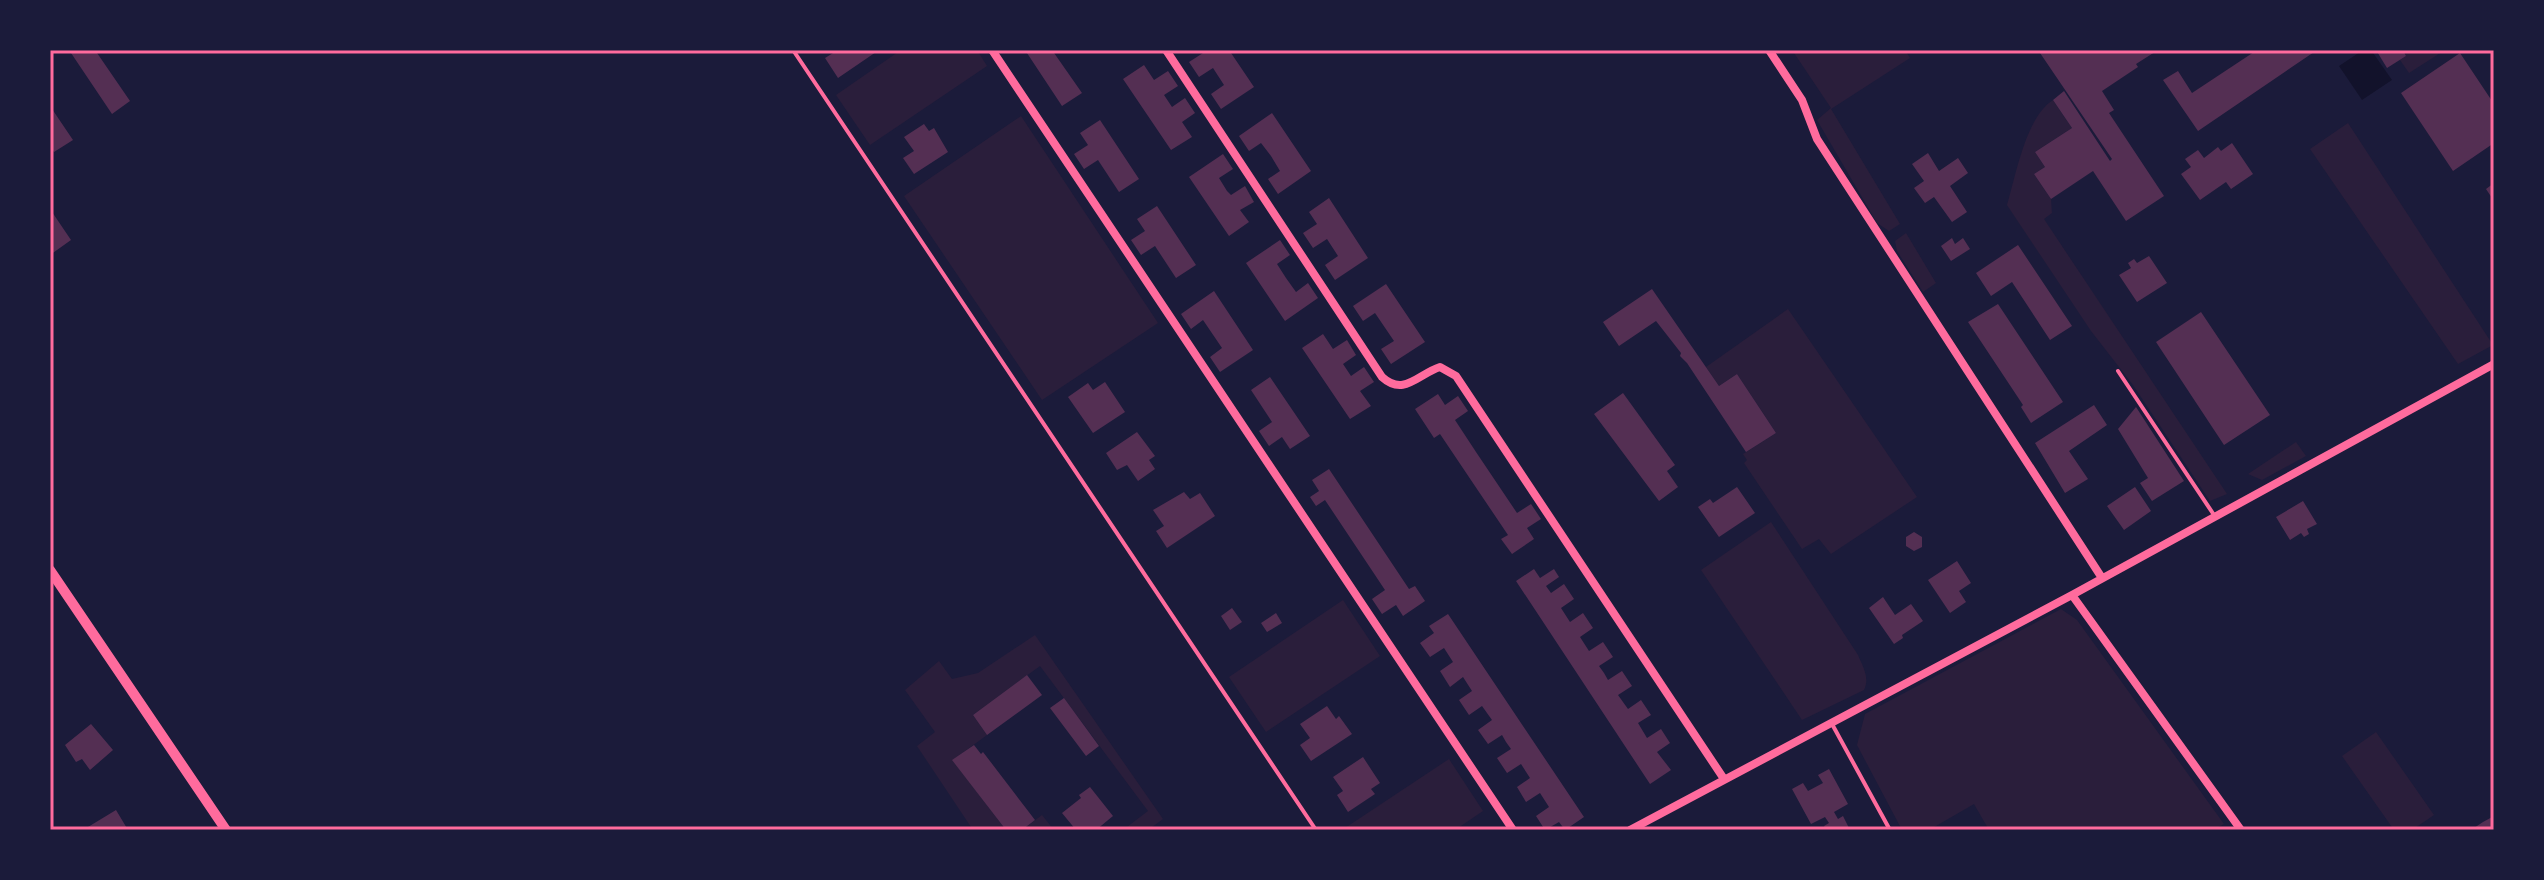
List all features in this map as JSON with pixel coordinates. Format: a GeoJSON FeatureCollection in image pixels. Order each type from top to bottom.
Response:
{"type":"FeatureCollection","features":[{"type":"Feature","properties":{"kind":"street"},"geometry":{"type":"LineString","coordinates":[[992,50],[1513,830]]}},
{"type":"Feature","properties":{"kind":"street"},"geometry":{"type":"LineString","coordinates":[[1166,50],[1382,377],[1394,386],[1404,386],[1440,367],[1456,376],[1724,779]]}},
{"type":"Feature","properties":{"kind":"street"},"geometry":{"type":"LineString","coordinates":[[1769,50],[1802,100],[1817,139],[2102,578]]}},
{"type":"Feature","properties":{"kind":"street"},"geometry":{"type":"LineString","coordinates":[[1630,830],[2072,595],[2494,364]]}},
{"type":"Feature","properties":{"kind":"street"},"geometry":{"type":"LineString","coordinates":[[52,576],[226,830]]}},
{"type":"Feature","properties":{"kind":"street"},"geometry":{"type":"LineString","coordinates":[[2072,595],[2241,830]]}},
{"type":"Feature","properties":{"kind":"lane"},"geometry":{"type":"LineString","coordinates":[[793,50],[1316,830]]}},
{"type":"Feature","properties":{"kind":"lane"},"geometry":{"type":"LineString","coordinates":[[2118,371],[2216,517]]}},
{"type":"Feature","properties":{"kind":"lane"},"geometry":{"type":"LineString","coordinates":[[1831,722],[1890,830]]}},
{"type":"Feature","properties":{"kind":"shaded area"},"geometry":{"type":"Polygon","coordinates":[[[901,50],[977,50],[987,66],[870,145],[836,95],[901,50]]]}},
{"type":"Feature","properties":{"kind":"shaded area"},"geometry":{"type":"Polygon","coordinates":[[[1792,50],[1905,50],[1910,58],[1831,109],[1900,224],[1889,231],[1877,223],[1817,120],[1831,108],[1792,50]]]}},
{"type":"Feature","properties":{"kind":"shaded area"},"geometry":{"type":"Polygon","coordinates":[[[2363,50],[2371,50],[2392,80],[2362,100],[2339,66],[2363,50]]]}},
{"type":"Feature","properties":{"kind":"shaded area"},"geometry":{"type":"Polygon","coordinates":[[[2403,50],[2445,50],[2409,73],[2400,60],[2406,56],[2403,50]]]}},
{"type":"Feature","properties":{"kind":"shaded area"},"geometry":{"type":"Polygon","coordinates":[[[2053,100],[2072,128],[2035,152],[2045,167],[2034,174],[2051,199],[2052,213],[2044,219],[2227,494],[2210,501],[2007,205],[2029,133],[2044,108],[2053,100]]]}},
{"type":"Feature","properties":{"kind":"shaded area"},"geometry":{"type":"Polygon","coordinates":[[[1021,116],[1158,323],[1042,400],[904,196],[1021,116]]]}},
{"type":"Feature","properties":{"kind":"shaded area"},"geometry":{"type":"Polygon","coordinates":[[[2348,123],[2493,345],[2458,364],[2310,149],[2348,123]]]}},
{"type":"Feature","properties":{"kind":"shaded area"},"geometry":{"type":"Polygon","coordinates":[[[1906,233],[1936,283],[1923,292],[1897,251],[1895,241],[1906,233]]]}},
{"type":"Feature","properties":{"kind":"shaded area"},"geometry":{"type":"Polygon","coordinates":[[[1788,309],[1917,497],[1831,554],[1819,539],[1802,549],[1744,463],[1747,460],[1743,454],[1776,433],[1737,374],[1719,386],[1706,367],[1788,309]]]}},
{"type":"Feature","properties":{"kind":"shaded area"},"geometry":{"type":"Polygon","coordinates":[[[2296,442],[2306,456],[2262,480],[2248,474],[2296,442]]]}},
{"type":"Feature","properties":{"kind":"shaded area"},"geometry":{"type":"Polygon","coordinates":[[[1771,522],[1858,655],[1866,677],[1864,690],[1802,720],[1701,570],[1771,522]]]}},
{"type":"Feature","properties":{"kind":"shaded area"},"geometry":{"type":"Polygon","coordinates":[[[1343,600],[1380,656],[1266,732],[1229,677],[1343,600]]]}},
{"type":"Feature","properties":{"kind":"shaded area"},"geometry":{"type":"Polygon","coordinates":[[[2061,609],[2077,620],[2224,824],[2213,830],[1989,830],[1974,804],[1929,830],[1902,830],[1857,745],[1865,714],[2061,609]]]}},
{"type":"Feature","properties":{"kind":"shaded area"},"geometry":{"type":"Polygon","coordinates":[[[1035,635],[1163,819],[1148,830],[1123,830],[1148,811],[1040,666],[973,715],[987,735],[953,760],[1006,830],[973,830],[917,746],[935,732],[905,690],[939,661],[952,679],[978,673],[1035,635]]]}},
{"type":"Feature","properties":{"kind":"shaded area"},"geometry":{"type":"Polygon","coordinates":[[[2376,732],[2434,815],[2412,830],[2394,830],[2342,756],[2376,732]]]}},
{"type":"Feature","properties":{"kind":"shaded area"},"geometry":{"type":"Polygon","coordinates":[[[1449,759],[1483,811],[1455,830],[1342,830],[1449,759]]]}},
{"type":"Feature","properties":{"kind":"shaded area"},"geometry":{"type":"Polygon","coordinates":[[[1042,815],[1054,830],[1022,830],[1042,815]]]}},
{"type":"Feature","properties":{"kind":"building"},"geometry":{"type":"Polygon","coordinates":[[[69,50],[95,50],[130,101],[112,114],[69,50]]]}},
{"type":"Feature","properties":{"kind":"building"},"geometry":{"type":"Polygon","coordinates":[[[838,50],[879,50],[838,78],[825,58],[838,50]]]}},
{"type":"Feature","properties":{"kind":"building"},"geometry":{"type":"Polygon","coordinates":[[[1025,50],[1052,50],[1082,93],[1062,106],[1025,50]]]}},
{"type":"Feature","properties":{"kind":"building"},"geometry":{"type":"Polygon","coordinates":[[[1201,50],[1229,50],[1254,87],[1221,109],[1211,94],[1224,85],[1213,68],[1199,77],[1189,62],[1203,53],[1201,50]]]}},
{"type":"Feature","properties":{"kind":"building"},"geometry":{"type":"Polygon","coordinates":[[[2038,50],[2158,50],[2102,91],[2114,110],[2109,113],[2164,196],[2126,221],[2093,171],[2051,199],[2034,174],[2045,167],[2035,152],[2072,128],[2053,100],[2064,91],[2110,161],[2112,159],[2038,50]]]}},
{"type":"Feature","properties":{"kind":"building"},"geometry":{"type":"Polygon","coordinates":[[[2257,50],[2317,50],[2198,131],[2163,80],[2178,71],[2192,93],[2257,50]]]}},
{"type":"Feature","properties":{"kind":"building"},"geometry":{"type":"Polygon","coordinates":[[[2376,50],[2403,50],[2406,56],[2387,68],[2376,50]]]}},
{"type":"Feature","properties":{"kind":"building"},"geometry":{"type":"Polygon","coordinates":[[[2460,53],[2494,104],[2494,143],[2453,171],[2401,93],[2460,53]]]}},
{"type":"Feature","properties":{"kind":"building"},"geometry":{"type":"Polygon","coordinates":[[[1144,65],[1154,80],[1168,71],[1178,86],[1164,95],[1172,107],[1185,98],[1195,113],[1182,122],[1192,137],[1171,150],[1123,79],[1144,65]]]}},
{"type":"Feature","properties":{"kind":"building"},"geometry":{"type":"Polygon","coordinates":[[[50,106],[73,140],[54,152],[50,146],[50,106]]]}},
{"type":"Feature","properties":{"kind":"building"},"geometry":{"type":"Polygon","coordinates":[[[1272,113],[1311,171],[1278,194],[1268,179],[1280,171],[1271,156],[1261,143],[1249,151],[1239,136],[1272,113]]]}},
{"type":"Feature","properties":{"kind":"building"},"geometry":{"type":"Polygon","coordinates":[[[1100,120],[1139,179],[1119,192],[1098,160],[1084,169],[1074,154],[1088,145],[1080,133],[1100,120]]]}},
{"type":"Feature","properties":{"kind":"building"},"geometry":{"type":"Polygon","coordinates":[[[924,124],[929,131],[934,128],[948,152],[914,174],[903,158],[914,151],[904,137],[924,124]]]}},
{"type":"Feature","properties":{"kind":"building"},"geometry":{"type":"Polygon","coordinates":[[[2232,143],[2253,174],[2231,189],[2226,182],[2200,200],[2181,174],[2191,167],[2185,159],[2198,150],[2204,158],[2218,147],[2221,151],[2232,143]]]}},
{"type":"Feature","properties":{"kind":"building"},"geometry":{"type":"Polygon","coordinates":[[[1928,153],[1939,171],[1958,158],[1968,173],[1950,186],[1967,212],[1952,222],[1934,197],[1925,203],[1914,188],[1924,181],[1912,164],[1928,153]]]}},
{"type":"Feature","properties":{"kind":"building"},"geometry":{"type":"Polygon","coordinates":[[[1223,154],[1233,169],[1219,178],[1227,191],[1231,195],[1245,186],[1254,202],[1240,210],[1249,222],[1229,236],[1189,177],[1223,154]]]}},
{"type":"Feature","properties":{"kind":"building"},"geometry":{"type":"Polygon","coordinates":[[[2494,183],[2494,201],[2486,189],[2494,183]]]}},
{"type":"Feature","properties":{"kind":"building"},"geometry":{"type":"Polygon","coordinates":[[[1329,198],[1368,258],[1335,280],[1325,265],[1338,256],[1327,239],[1313,248],[1303,233],[1317,224],[1309,212],[1329,198]]]}},
{"type":"Feature","properties":{"kind":"building"},"geometry":{"type":"Polygon","coordinates":[[[1157,206],[1196,265],[1176,278],[1155,246],[1141,255],[1131,240],[1145,231],[1137,219],[1157,206]]]}},
{"type":"Feature","properties":{"kind":"building"},"geometry":{"type":"Polygon","coordinates":[[[50,209],[71,240],[50,255],[50,209]]]}},
{"type":"Feature","properties":{"kind":"building"},"geometry":{"type":"Polygon","coordinates":[[[1952,238],[1955,244],[1963,238],[1970,249],[1951,261],[1941,246],[1952,238]]]}},
{"type":"Feature","properties":{"kind":"building"},"geometry":{"type":"Polygon","coordinates":[[[1280,240],[1290,255],[1277,264],[1286,278],[1296,292],[1308,283],[1318,298],[1285,321],[1246,263],[1280,240]]]}},
{"type":"Feature","properties":{"kind":"building"},"geometry":{"type":"Polygon","coordinates":[[[2018,245],[2072,326],[2050,340],[2012,282],[1991,296],[1976,273],[2018,245]]]}},
{"type":"Feature","properties":{"kind":"building"},"geometry":{"type":"Polygon","coordinates":[[[2149,256],[2167,283],[2137,302],[2119,275],[2131,268],[2128,263],[2134,259],[2137,263],[2149,256]]]}},
{"type":"Feature","properties":{"kind":"building"},"geometry":{"type":"Polygon","coordinates":[[[1386,284],[1425,342],[1391,364],[1381,349],[1394,341],[1375,313],[1363,321],[1353,306],[1386,284]]]}},
{"type":"Feature","properties":{"kind":"building"},"geometry":{"type":"Polygon","coordinates":[[[1652,289],[1719,386],[1737,374],[1776,433],[1746,452],[1680,356],[1681,353],[1656,321],[1619,346],[1603,322],[1652,289]]]}},
{"type":"Feature","properties":{"kind":"building"},"geometry":{"type":"Polygon","coordinates":[[[1214,291],[1253,350],[1220,372],[1210,357],[1222,348],[1203,320],[1191,329],[1181,314],[1214,291]]]}},
{"type":"Feature","properties":{"kind":"building"},"geometry":{"type":"Polygon","coordinates":[[[1998,304],[2063,402],[2031,423],[2021,407],[2023,405],[1968,322],[1998,304]]]}},
{"type":"Feature","properties":{"kind":"building"},"geometry":{"type":"Polygon","coordinates":[[[2201,312],[2270,415],[2224,445],[2156,342],[2201,312]]]}},
{"type":"Feature","properties":{"kind":"building"},"geometry":{"type":"Polygon","coordinates":[[[1323,334],[1333,349],[1347,340],[1356,355],[1343,364],[1351,376],[1364,367],[1374,382],[1360,391],[1371,406],[1350,419],[1302,348],[1323,334]]]}},
{"type":"Feature","properties":{"kind":"building"},"geometry":{"type":"Polygon","coordinates":[[[1270,377],[1310,436],[1290,449],[1282,437],[1269,446],[1259,431],[1272,422],[1251,390],[1270,377]]]}},
{"type":"Feature","properties":{"kind":"building"},"geometry":{"type":"Polygon","coordinates":[[[1105,382],[1125,412],[1093,433],[1068,397],[1088,383],[1093,390],[1105,382]]]}},
{"type":"Feature","properties":{"kind":"building"},"geometry":{"type":"Polygon","coordinates":[[[1623,393],[1675,465],[1667,471],[1678,487],[1659,501],[1594,414],[1623,393]]]}},
{"type":"Feature","properties":{"kind":"building"},"geometry":{"type":"Polygon","coordinates":[[[1438,394],[1445,405],[1458,396],[1468,411],[1455,420],[1517,513],[1531,504],[1541,519],[1527,528],[1534,539],[1512,554],[1501,539],[1508,535],[1440,434],[1434,438],[1415,409],[1438,394]]]}},
{"type":"Feature","properties":{"kind":"building"},"geometry":{"type":"Polygon","coordinates":[[[2094,405],[2107,425],[2069,451],[2088,479],[2065,493],[2035,443],[2094,405]]]}},
{"type":"Feature","properties":{"kind":"building"},"geometry":{"type":"Polygon","coordinates":[[[2136,407],[2184,481],[2152,501],[2140,483],[2148,478],[2118,429],[2136,407]]]}},
{"type":"Feature","properties":{"kind":"building"},"geometry":{"type":"Polygon","coordinates":[[[1137,432],[1155,456],[1149,460],[1155,469],[1138,481],[1127,465],[1117,470],[1106,453],[1137,432]]]}},
{"type":"Feature","properties":{"kind":"building"},"geometry":{"type":"Polygon","coordinates":[[[1329,469],[1409,589],[1415,586],[1425,601],[1403,616],[1396,605],[1382,614],[1372,599],[1385,590],[1325,500],[1316,506],[1310,497],[1319,491],[1312,480],[1329,469]]]}},
{"type":"Feature","properties":{"kind":"building"},"geometry":{"type":"Polygon","coordinates":[[[1737,487],[1755,513],[1719,537],[1698,507],[1710,499],[1713,503],[1737,487]]]}},
{"type":"Feature","properties":{"kind":"building"},"geometry":{"type":"Polygon","coordinates":[[[2135,487],[2151,511],[2124,530],[2107,506],[2135,487]]]}},
{"type":"Feature","properties":{"kind":"building"},"geometry":{"type":"Polygon","coordinates":[[[1184,492],[1190,499],[1200,493],[1215,516],[1167,548],[1156,531],[1164,526],[1153,510],[1184,492]]]}},
{"type":"Feature","properties":{"kind":"building"},"geometry":{"type":"Polygon","coordinates":[[[2303,501],[2317,524],[2307,529],[2309,534],[2304,537],[2301,533],[2290,540],[2276,517],[2303,501]]]}},
{"type":"Feature","properties":{"kind":"building"},"geometry":{"type":"Polygon","coordinates":[[[1914,532],[1922,537],[1922,547],[1914,551],[1906,546],[1906,537],[1914,532]]]}},
{"type":"Feature","properties":{"kind":"building"},"geometry":{"type":"Polygon","coordinates":[[[1957,561],[1971,583],[1959,591],[1966,602],[1950,613],[1928,580],[1957,561]]]}},
{"type":"Feature","properties":{"kind":"building"},"geometry":{"type":"Polygon","coordinates":[[[1534,569],[1540,578],[1554,569],[1559,577],[1546,586],[1551,593],[1564,584],[1574,599],[1561,608],[1570,622],[1583,613],[1593,628],[1580,637],[1589,651],[1603,642],[1613,657],[1599,666],[1608,680],[1622,671],[1632,686],[1618,695],[1628,709],[1641,700],[1651,715],[1638,723],[1647,738],[1661,729],[1670,743],[1657,752],[1671,770],[1650,784],[1516,581],[1534,569]]]}},
{"type":"Feature","properties":{"kind":"building"},"geometry":{"type":"Polygon","coordinates":[[[1883,597],[1895,615],[1911,604],[1923,621],[1894,644],[1869,608],[1883,597]]]}},
{"type":"Feature","properties":{"kind":"building"},"geometry":{"type":"Polygon","coordinates":[[[1232,608],[1242,622],[1230,630],[1221,616],[1232,608]]]}},
{"type":"Feature","properties":{"kind":"building"},"geometry":{"type":"Polygon","coordinates":[[[1276,613],[1282,623],[1267,632],[1261,623],[1276,613]]]}},
{"type":"Feature","properties":{"kind":"building"},"geometry":{"type":"Polygon","coordinates":[[[1448,614],[1584,817],[1565,830],[1559,822],[1545,830],[1536,816],[1549,807],[1540,793],[1526,802],[1517,787],[1530,778],[1521,764],[1507,773],[1497,758],[1511,749],[1502,735],[1488,744],[1478,730],[1492,720],[1482,706],[1469,715],[1459,700],[1472,691],[1463,677],[1450,687],[1440,671],[1453,662],[1444,648],[1430,657],[1420,643],[1434,633],[1429,626],[1448,614]]]}},
{"type":"Feature","properties":{"kind":"building"},"geometry":{"type":"Polygon","coordinates":[[[1027,675],[1042,695],[987,735],[973,715],[1027,675]]]}},
{"type":"Feature","properties":{"kind":"building"},"geometry":{"type":"Polygon","coordinates":[[[1064,698],[1099,746],[1086,756],[1050,708],[1064,698]]]}},
{"type":"Feature","properties":{"kind":"building"},"geometry":{"type":"Polygon","coordinates":[[[1327,706],[1352,734],[1311,761],[1300,745],[1310,738],[1300,724],[1327,706]]]}},
{"type":"Feature","properties":{"kind":"building"},"geometry":{"type":"Polygon","coordinates":[[[91,724],[113,750],[90,770],[82,759],[76,762],[65,745],[91,724]]]}},
{"type":"Feature","properties":{"kind":"building"},"geometry":{"type":"Polygon","coordinates":[[[974,745],[981,754],[983,752],[1035,820],[1022,830],[1006,830],[952,760],[974,745]]]}},
{"type":"Feature","properties":{"kind":"building"},"geometry":{"type":"Polygon","coordinates":[[[1363,757],[1380,783],[1371,789],[1375,794],[1348,812],[1337,795],[1343,791],[1333,777],[1363,757]]]}},
{"type":"Feature","properties":{"kind":"building"},"geometry":{"type":"Polygon","coordinates":[[[1829,769],[1848,804],[1834,812],[1838,819],[1843,816],[1850,830],[1826,830],[1824,826],[1829,823],[1825,817],[1811,824],[1792,789],[1803,783],[1808,791],[1823,783],[1818,775],[1829,769]]]}},
{"type":"Feature","properties":{"kind":"building"},"geometry":{"type":"Polygon","coordinates":[[[1090,787],[1113,816],[1096,830],[1076,830],[1062,813],[1090,787]]]}},
{"type":"Feature","properties":{"kind":"building"},"geometry":{"type":"Polygon","coordinates":[[[116,810],[128,830],[83,830],[116,810]]]}},
{"type":"Feature","properties":{"kind":"building"},"geometry":{"type":"Polygon","coordinates":[[[2494,816],[2494,830],[2471,830],[2483,822],[2494,816]]]}}]}
